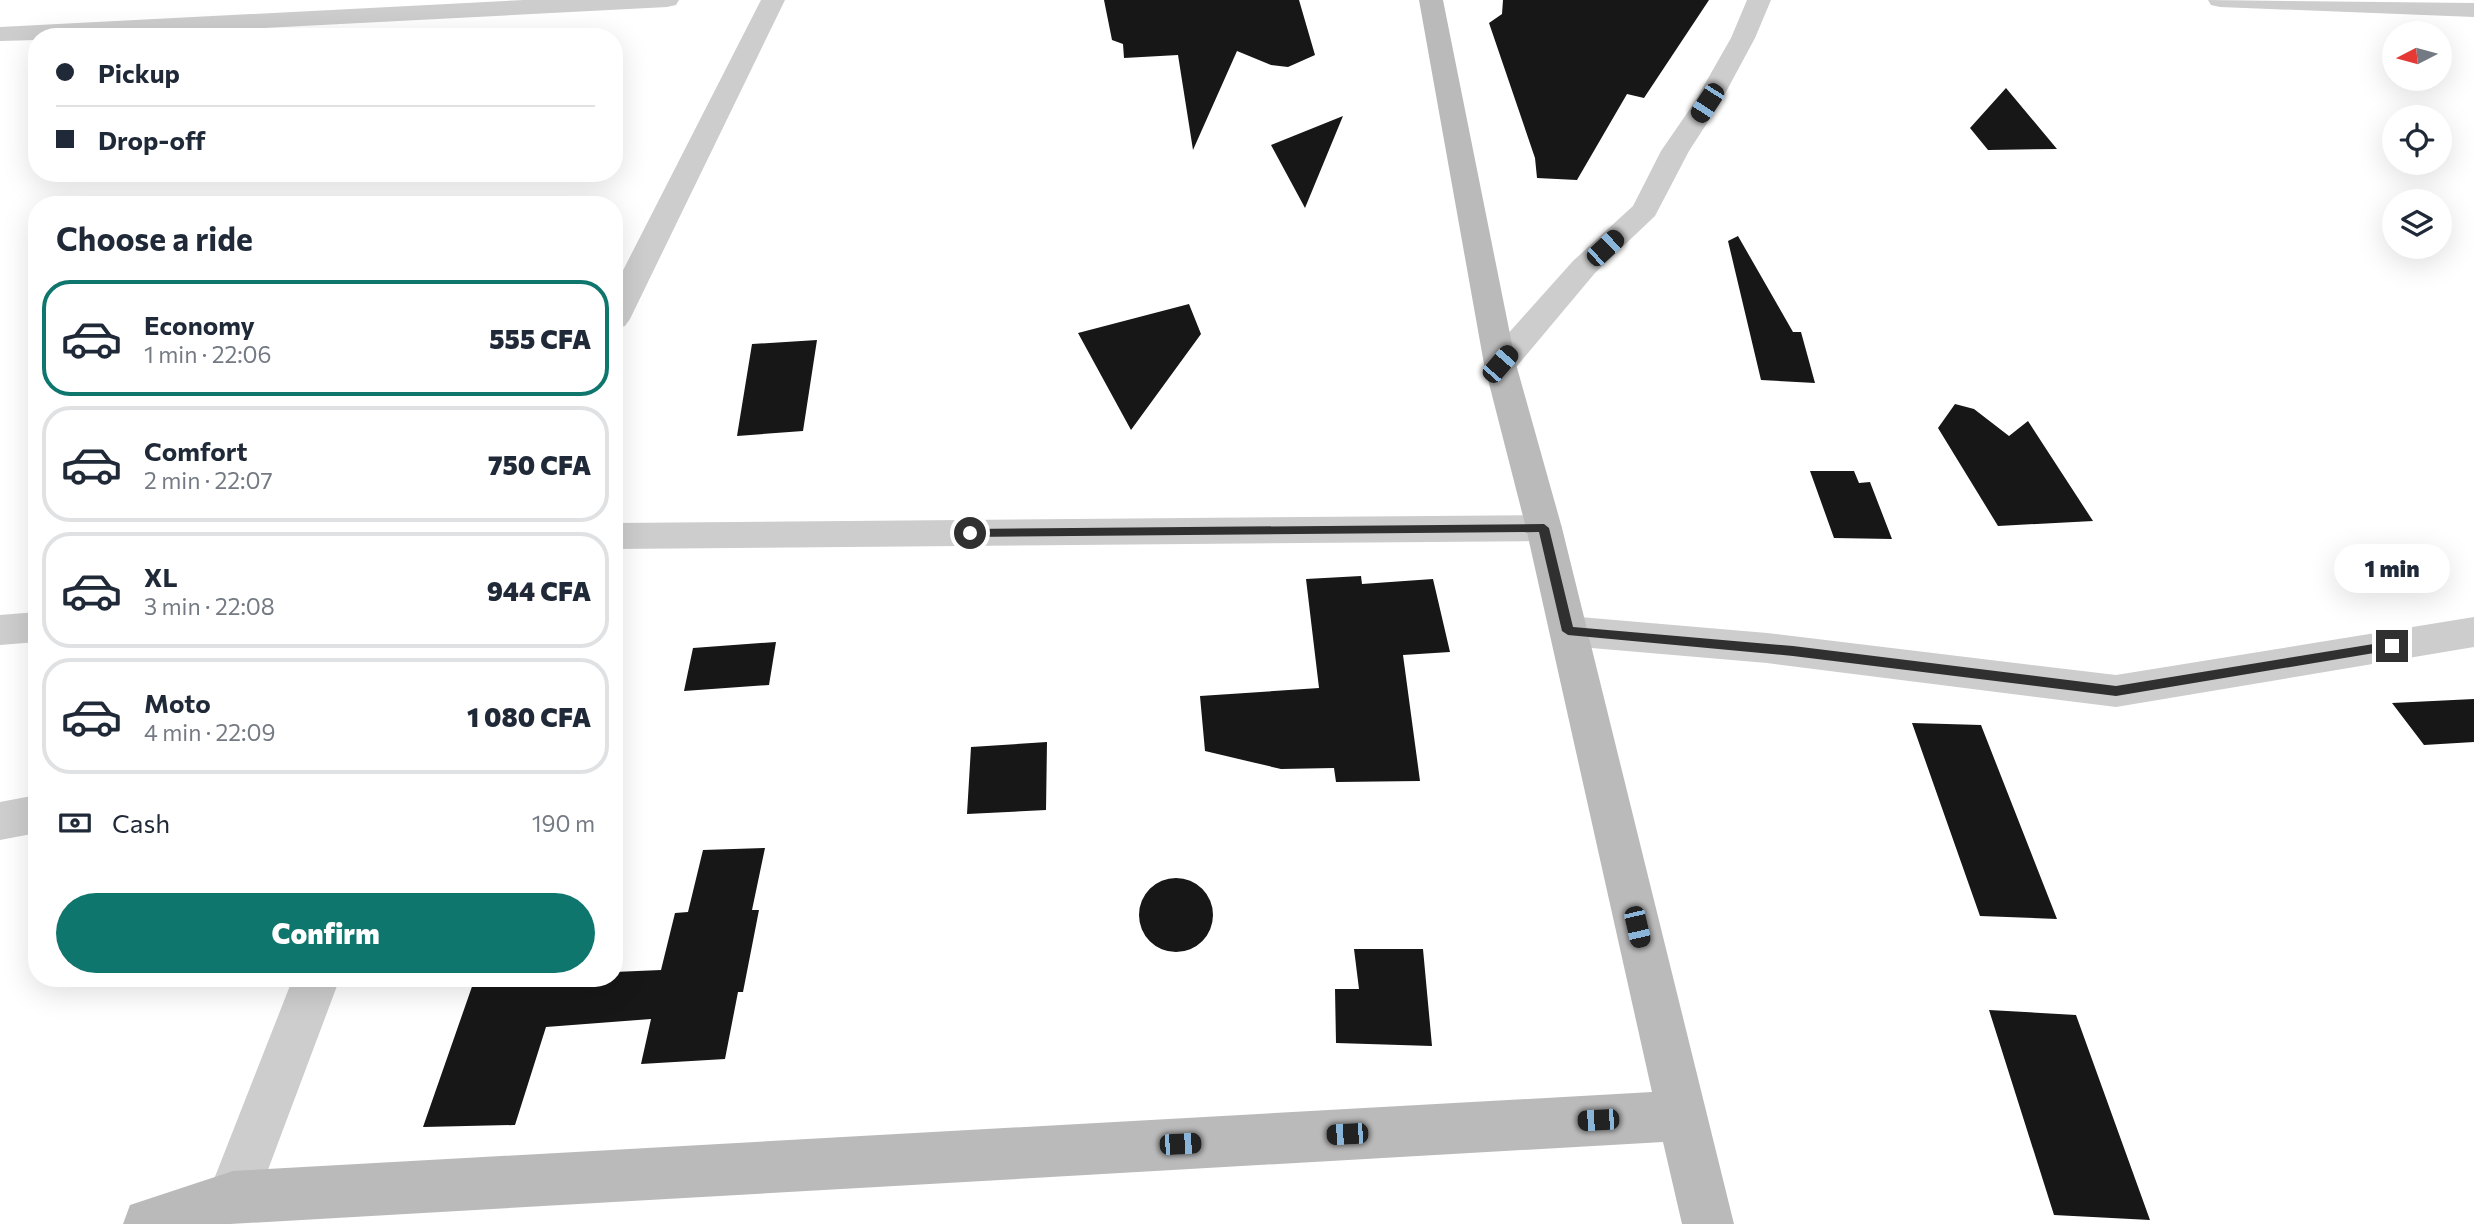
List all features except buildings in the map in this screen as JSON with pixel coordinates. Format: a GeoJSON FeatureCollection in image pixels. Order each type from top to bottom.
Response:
{"type":"FeatureCollection","features":[{"type":"Feature","properties":{"kind":"main road"},"geometry":{"type":"LineString","coordinates":[[1431,0],[1500,364],[1544,528],[1708,1224]]}},
{"type":"Feature","properties":{"kind":"main road"},"geometry":{"type":"LineString","coordinates":[[149,1224],[233,1197],[1682,1116]]}},
{"type":"Feature","properties":{"kind":"street"},"geometry":{"type":"LineString","coordinates":[[118,28],[667,0]]}},
{"type":"Feature","properties":{"kind":"street"},"geometry":{"type":"LineString","coordinates":[[623,301],[773,0]]}},
{"type":"Feature","properties":{"kind":"street"},"geometry":{"type":"LineString","coordinates":[[1500,364],[1584,267],[1645,210],[1675,151],[1725,71],[1759,0]]}},
{"type":"Feature","properties":{"kind":"street"},"geometry":{"type":"LineString","coordinates":[[2220,0],[2474,10]]}},
{"type":"Feature","properties":{"kind":"street"},"geometry":{"type":"LineString","coordinates":[[0,34],[28,33]]}},
{"type":"Feature","properties":{"kind":"street"},"geometry":{"type":"LineString","coordinates":[[623,536],[1544,528]]}},
{"type":"Feature","properties":{"kind":"street"},"geometry":{"type":"LineString","coordinates":[[0,629],[28,627]]}},
{"type":"Feature","properties":{"kind":"street"},"geometry":{"type":"LineString","coordinates":[[1568,631],[1795,651],[2116,691],[2474,632]]}},
{"type":"Feature","properties":{"kind":"street"},"geometry":{"type":"LineString","coordinates":[[0,821],[28,816]]}},
{"type":"Feature","properties":{"kind":"street"},"geometry":{"type":"LineString","coordinates":[[233,1197],[314,987]]}},
{"type":"Feature","properties":{"kind":"route"},"geometry":{"type":"LineString","coordinates":[[970,533],[1544,528],[1568,631],[1793,651],[1998,674],[2116,691],[2392,646]]}}]}
